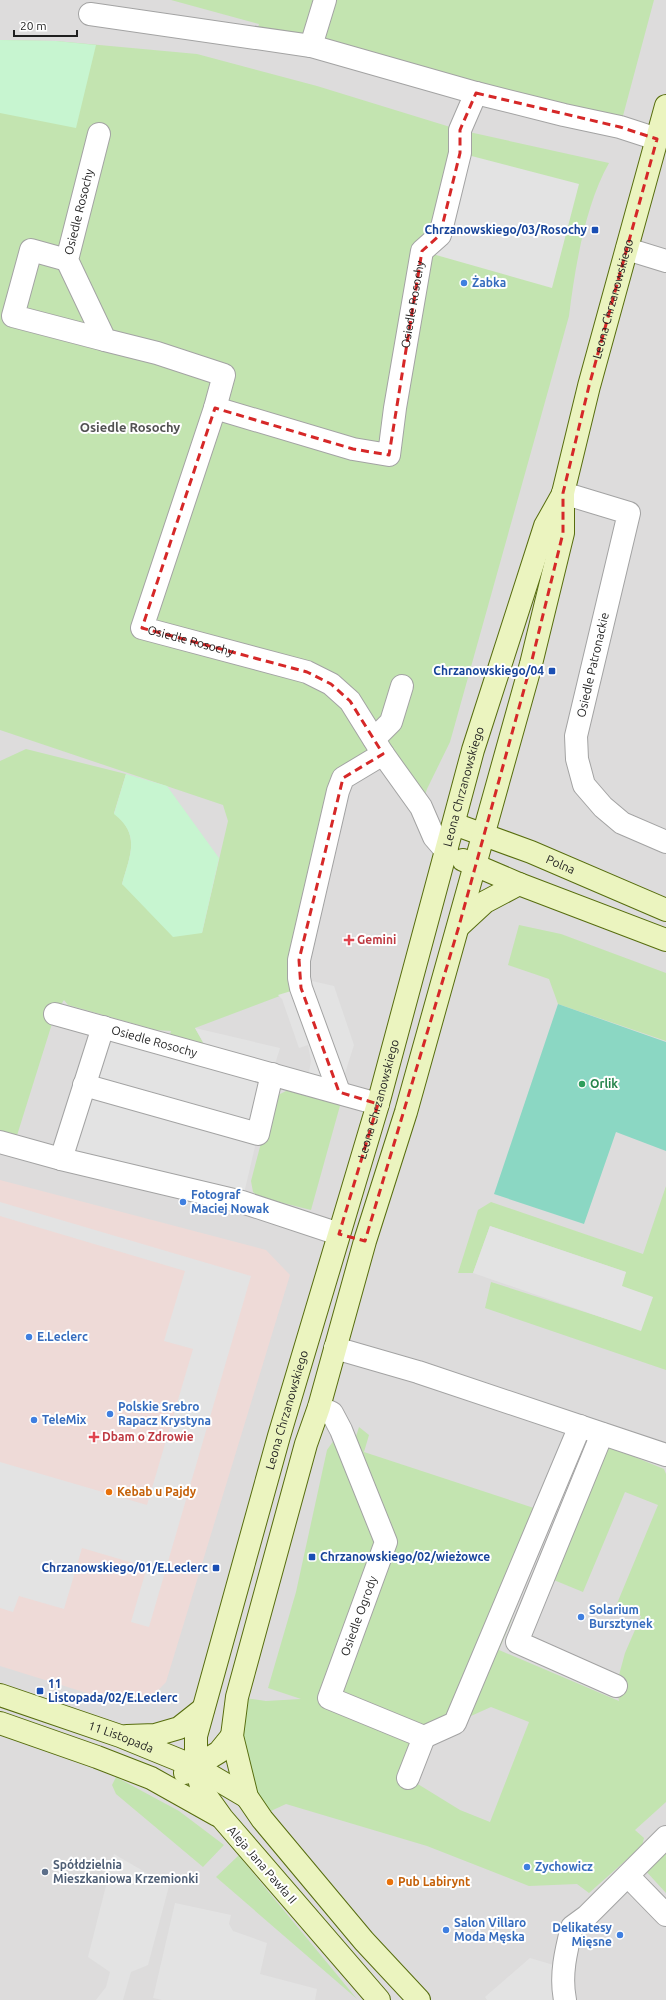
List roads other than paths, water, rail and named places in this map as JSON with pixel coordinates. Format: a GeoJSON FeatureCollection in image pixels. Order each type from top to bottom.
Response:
{"type":"FeatureCollection","features":[{"type":"Feature","properties":{"kind":"street"},"geometry":{"type":"LineString","coordinates":[[311,46],[325,0]]}},
{"type":"Feature","properties":{"kind":"street"},"geometry":{"type":"LineString","coordinates":[[90,14],[311,46],[476,93],[620,127],[657,139]]}},
{"type":"Feature","properties":{"kind":"street","name":"Osiedle Rosochy"},"geometry":{"type":"LineString","coordinates":[[215,408],[353,449],[389,455],[395,408],[422,251],[440,235],[460,153],[460,130],[476,93]]}},
{"type":"Feature","properties":{"kind":"street","name":"Leona Chrzanowskiego"},"geometry":{"type":"LineString","coordinates":[[232,1736],[237,1697],[306,1444],[319,1407],[366,1242],[406,1112],[531,664],[563,533],[563,493],[589,386],[666,106]]}},
{"type":"Feature","properties":{"kind":"street","name":"Osiedle Rosochy"},"geometry":{"type":"LineString","coordinates":[[99,134],[67,260],[105,340],[157,353],[224,375],[215,408],[142,628],[313,675],[331,684],[350,701],[421,807],[434,837],[447,852]]}},
{"type":"Feature","properties":{"kind":"street"},"geometry":{"type":"LineString","coordinates":[[627,249],[666,261]]}},
{"type":"Feature","properties":{"kind":"street"},"geometry":{"type":"LineString","coordinates":[[67,260],[31,250],[13,316],[105,340]]}},
{"type":"Feature","properties":{"kind":"street","name":"Leona Chrzanowskiego"},"geometry":{"type":"LineString","coordinates":[[196,1767],[196,1736],[203,1709],[281,1429],[378,1104],[474,750],[545,526],[563,493]]}},
{"type":"Feature","properties":{"kind":"street","name":"Osiedle Patronackie"},"geometry":{"type":"LineString","coordinates":[[563,493],[629,513],[576,736],[577,759],[584,785],[603,807],[622,823],[666,842]]}},
{"type":"Feature","properties":{"kind":"street"},"geometry":{"type":"LineString","coordinates":[[339,1092],[301,988],[299,978],[299,960],[338,791],[343,778],[379,746],[391,722],[402,686]]}},
{"type":"Feature","properties":{"kind":"street","name":"Osiedle Rosochy"},"geometry":{"type":"LineString","coordinates":[[421,807],[454,824]]}},
{"type":"Feature","properties":{"kind":"street","name":"Polna"},"geometry":{"type":"LineString","coordinates":[[454,824],[483,836],[531,852],[666,910]]}},
{"type":"Feature","properties":{"kind":"street"},"geometry":{"type":"LineString","coordinates":[[447,852],[519,884],[666,940]]}},
{"type":"Feature","properties":{"kind":"street"},"geometry":{"type":"LineString","coordinates":[[459,926],[486,902],[519,884]]}},
{"type":"Feature","properties":{"kind":"street"},"geometry":{"type":"LineString","coordinates":[[55,1014],[103,1027]]}},
{"type":"Feature","properties":{"kind":"street","name":"Osiedle Rosochy"},"geometry":{"type":"LineString","coordinates":[[61,1159],[103,1027],[378,1104]]}},
{"type":"Feature","properties":{"kind":"street"},"geometry":{"type":"LineString","coordinates":[[84,1085],[258,1134],[272,1074]]}},
{"type":"Feature","properties":{"kind":"street"},"geometry":{"type":"LineString","coordinates":[[378,1104],[406,1112]]}},
{"type":"Feature","properties":{"kind":"street"},"geometry":{"type":"LineString","coordinates":[[0,1142],[61,1159],[242,1202],[366,1242]]}},
{"type":"Feature","properties":{"kind":"street"},"geometry":{"type":"LineString","coordinates":[[335,1348],[418,1372],[666,1455]]}},
{"type":"Feature","properties":{"kind":"street","name":"Osiedle Ogrody"},"geometry":{"type":"LineString","coordinates":[[319,1407],[332,1413],[338,1424],[367,1492],[386,1542],[329,1698],[424,1737]]}},
{"type":"Feature","properties":{"kind":"street"},"geometry":{"type":"LineString","coordinates":[[408,1778],[424,1737],[455,1723],[580,1426]]}},
{"type":"Feature","properties":{"kind":"street"},"geometry":{"type":"LineString","coordinates":[[602,1434],[517,1642],[616,1686]]}},
{"type":"Feature","properties":{"kind":"street","name":"11 Listopada"},"geometry":{"type":"LineString","coordinates":[[0,1695],[120,1736],[196,1767]]}},
{"type":"Feature","properties":{"kind":"street"},"geometry":{"type":"LineString","coordinates":[[120,1736],[155,1735],[179,1728],[203,1709]]}},
{"type":"Feature","properties":{"kind":"street"},"geometry":{"type":"LineString","coordinates":[[0,1722],[151,1778],[222,1818]]}},
{"type":"Feature","properties":{"kind":"street"},"geometry":{"type":"LineString","coordinates":[[151,1778],[183,1774],[219,1752],[232,1736]]}},
{"type":"Feature","properties":{"kind":"street"},"geometry":{"type":"LineString","coordinates":[[232,1736],[247,1797],[262,1820],[364,1941],[417,1999]]}},
{"type":"Feature","properties":{"kind":"street"},"geometry":{"type":"LineString","coordinates":[[196,1767],[247,1797]]}},
{"type":"Feature","properties":{"kind":"street","name":"Aleja Jana Pawła II"},"geometry":{"type":"LineString","coordinates":[[196,1767],[202,1790],[222,1818],[378,2000]]}},
{"type":"Feature","properties":{"kind":"street"},"geometry":{"type":"LineString","coordinates":[[565,2000],[562,1979],[565,1954],[572,1926],[587,1916],[666,1837]]}},
{"type":"Feature","properties":{"kind":"street"},"geometry":{"type":"LineString","coordinates":[[628,1876],[666,1915]]}},
{"type":"Feature","properties":{"kind":"place","name":"Chrzanowskiego/03/Rosochy"},"geometry":{"type":"Point","coordinates":[595,230]}},
{"type":"Feature","properties":{"kind":"place","name":"Żabka"},"geometry":{"type":"Point","coordinates":[464,283]}},
{"type":"Feature","properties":{"kind":"place","name":"Chrzanowskiego/04"},"geometry":{"type":"Point","coordinates":[552,671]}},
{"type":"Feature","properties":{"kind":"place","name":"Gemini"},"geometry":{"type":"Point","coordinates":[349,940]}},
{"type":"Feature","properties":{"kind":"place","name":"Orlik"},"geometry":{"type":"Point","coordinates":[582,1084]}},
{"type":"Feature","properties":{"kind":"place","name":"Fotograf Maciej Nowak"},"geometry":{"type":"Point","coordinates":[183,1202]}},
{"type":"Feature","properties":{"kind":"place","name":"E.Leclerc"},"geometry":{"type":"Point","coordinates":[29,1337]}},
{"type":"Feature","properties":{"kind":"place","name":"Polskie Srebro Rapacz Krystyna"},"geometry":{"type":"Point","coordinates":[110,1414]}},
{"type":"Feature","properties":{"kind":"place","name":"TeleMix"},"geometry":{"type":"Point","coordinates":[34,1420]}},
{"type":"Feature","properties":{"kind":"place","name":"Dbam o Zdrowie"},"geometry":{"type":"Point","coordinates":[94,1437]}},
{"type":"Feature","properties":{"kind":"place","name":"Kebab u Pajdy"},"geometry":{"type":"Point","coordinates":[109,1492]}},
{"type":"Feature","properties":{"kind":"place","name":"Chrzanowskiego/02/wieżowce"},"geometry":{"type":"Point","coordinates":[312,1557]}},
{"type":"Feature","properties":{"kind":"place","name":"Chrzanowskiego/01/E.Leclerc"},"geometry":{"type":"Point","coordinates":[216,1568]}},
{"type":"Feature","properties":{"kind":"place","name":"Solarium Bursztynek"},"geometry":{"type":"Point","coordinates":[581,1617]}},
{"type":"Feature","properties":{"kind":"place","name":"11 Listopada/02/E.Leclerc"},"geometry":{"type":"Point","coordinates":[40,1691]}},
{"type":"Feature","properties":{"kind":"place","name":"Zychowicz"},"geometry":{"type":"Point","coordinates":[527,1867]}},
{"type":"Feature","properties":{"kind":"place","name":"Spółdzielnia Mieszkaniowa Krzemionki"},"geometry":{"type":"Point","coordinates":[45,1872]}},
{"type":"Feature","properties":{"kind":"place","name":"Pub Labirynt"},"geometry":{"type":"Point","coordinates":[390,1882]}},
{"type":"Feature","properties":{"kind":"place","name":"Salon Villaro Moda Męska"},"geometry":{"type":"Point","coordinates":[446,1930]}},
{"type":"Feature","properties":{"kind":"place","name":"Delikatesy Mięsne"},"geometry":{"type":"Point","coordinates":[620,1935]}},
{"type":"Feature","properties":{"kind":"district","name":"Osiedle Rosochy"},"geometry":{"type":"Point","coordinates":[130,427]}}]}
